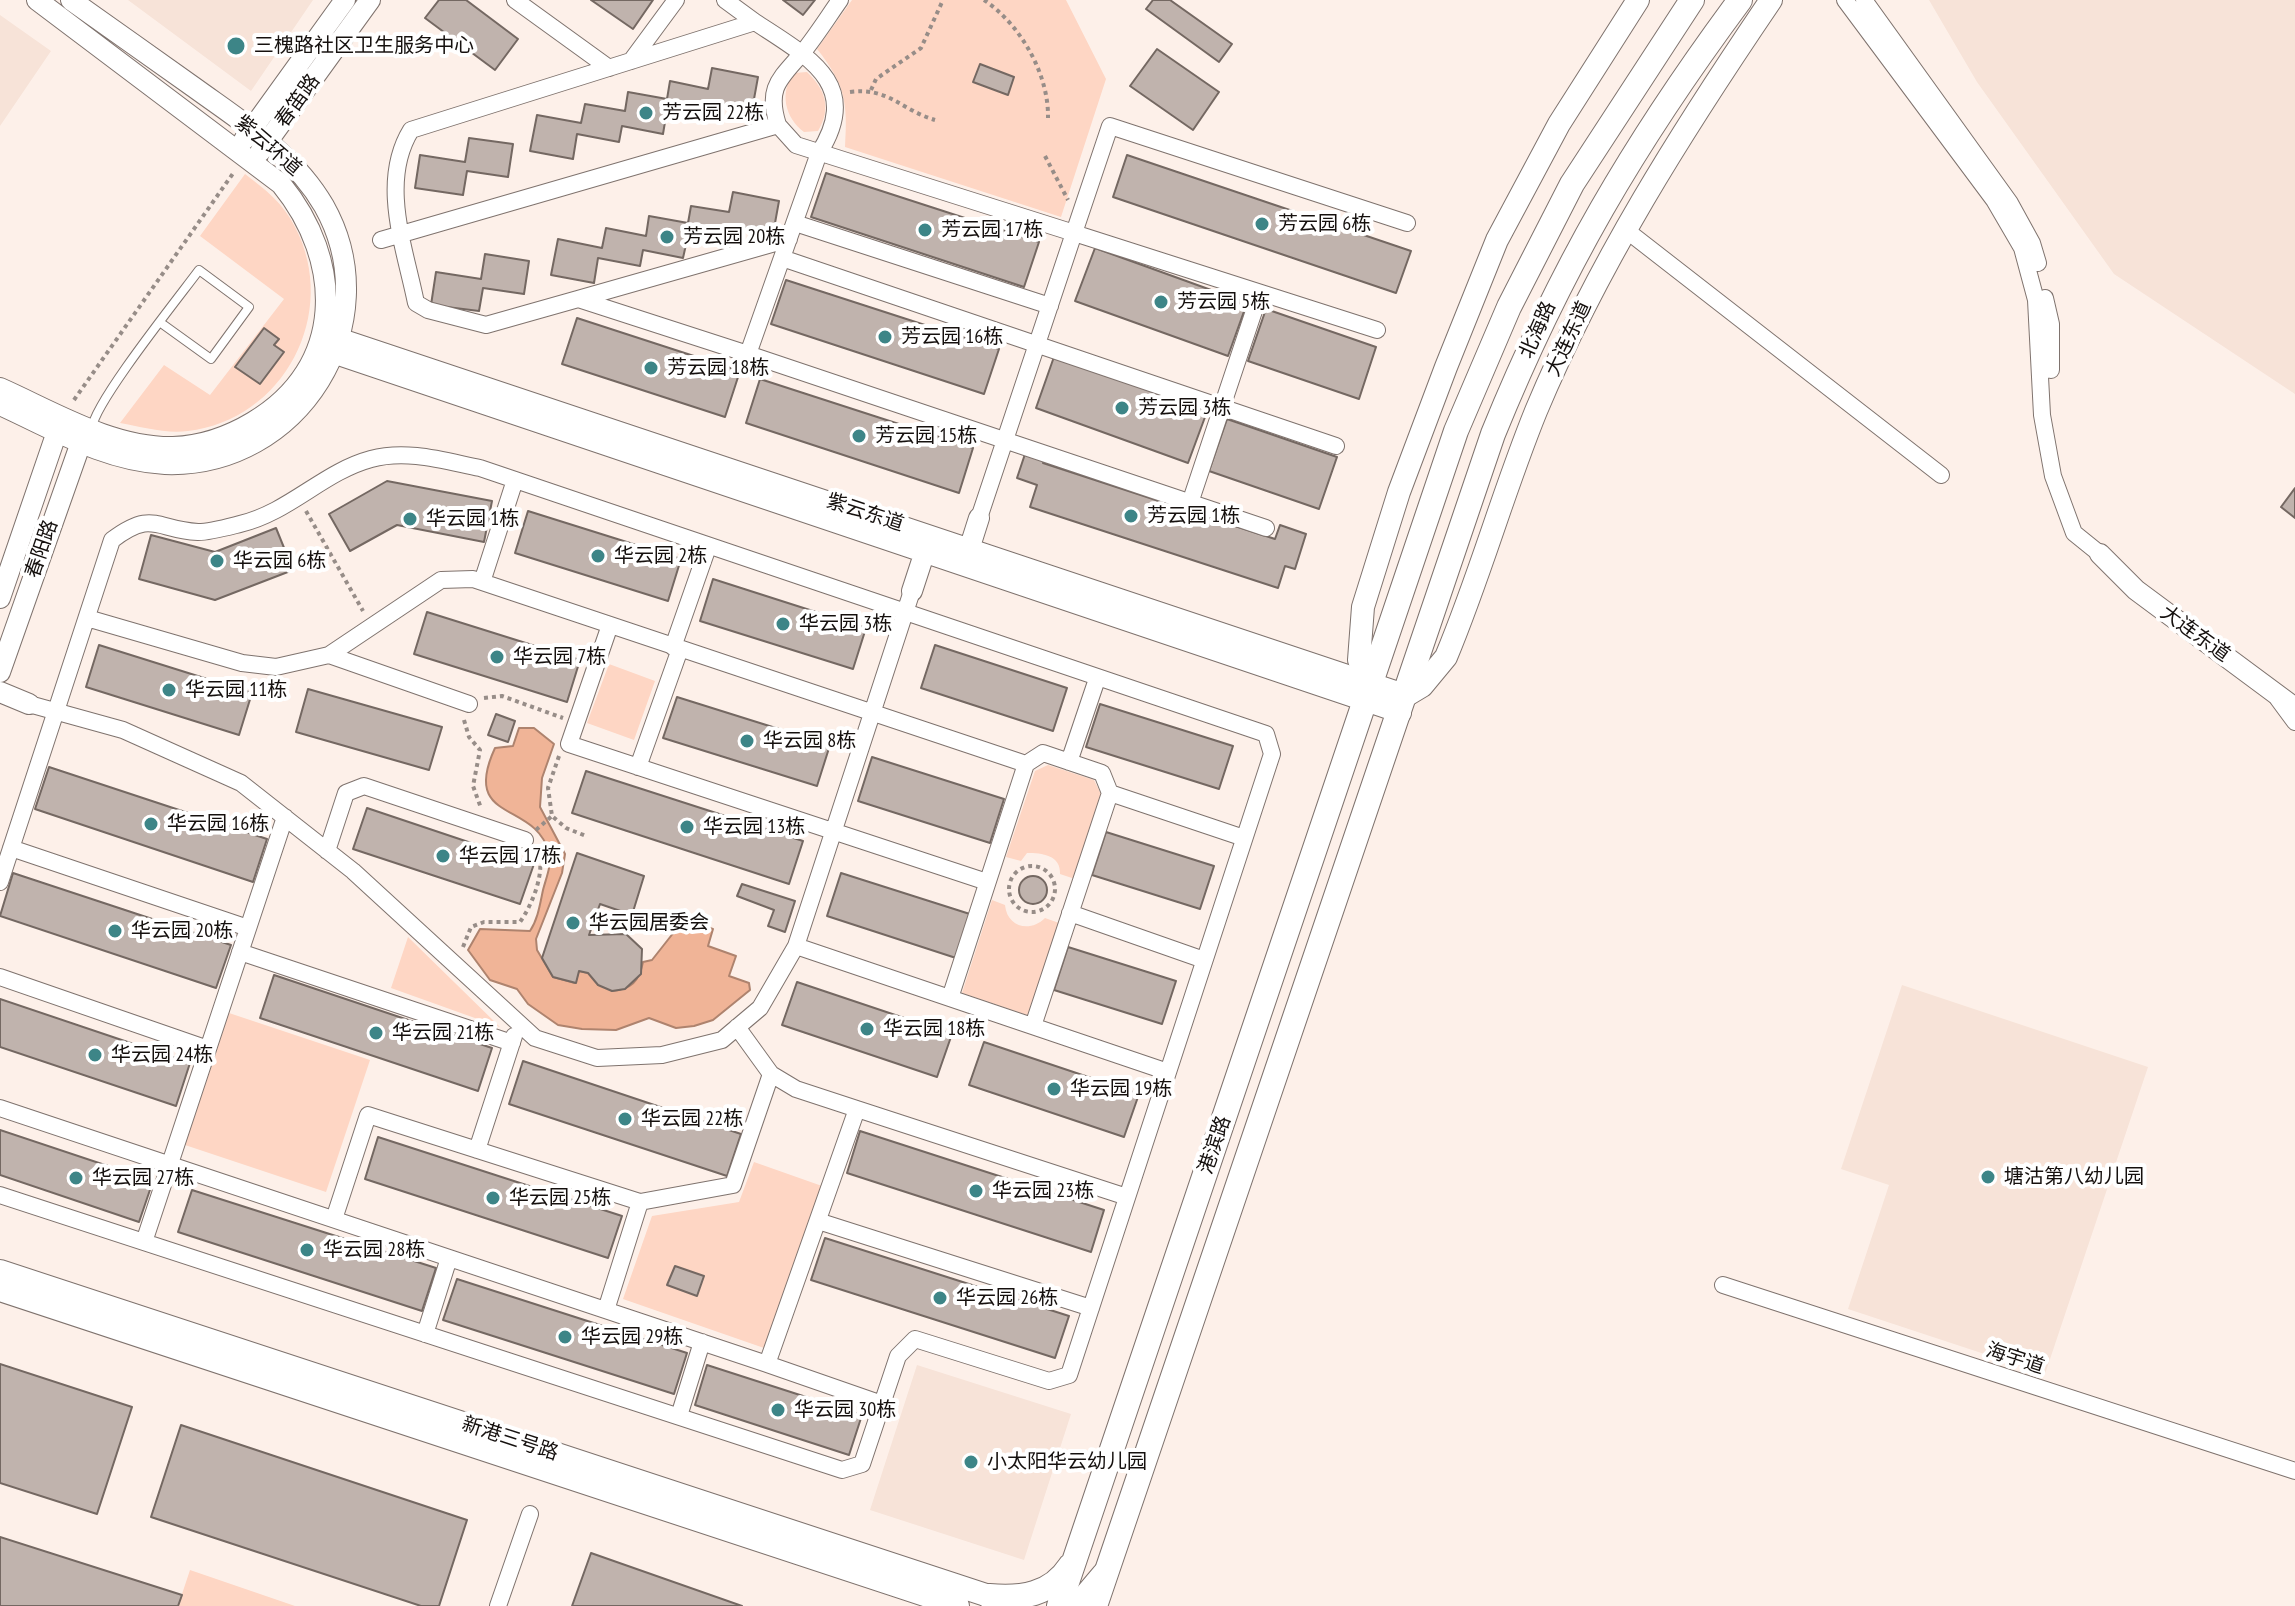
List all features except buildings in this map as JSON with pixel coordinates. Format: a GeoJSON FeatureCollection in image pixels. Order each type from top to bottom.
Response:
{"type":"FeatureCollection","features":[{"type":"Feature","properties":{"kind":"main road"},"geometry":{"type":"LineString","coordinates":[[1367,692],[1359,660],[1363,607],[1399,492],[1446,367],[1497,240],[1559,124],[1638,0]]}},
{"type":"Feature","properties":{"kind":"main road","name":"北海路"},"geometry":{"type":"LineString","coordinates":[[1367,692],[1456,431],[1509,307],[1572,184],[1692,0]]}},
{"type":"Feature","properties":{"kind":"main road","name":"北海路"},"geometry":{"type":"LineString","coordinates":[[1404,704],[1493,434],[1540,322],[1626,163],[1669,96],[1740,0]]}},
{"type":"Feature","properties":{"kind":"main road","name":"大连东道"},"geometry":{"type":"LineString","coordinates":[[1404,704],[1446,657],[1540,402],[1593,287],[1685,127],[1771,0]]}},
{"type":"Feature","properties":{"kind":"main road","name":"港滨路"},"geometry":{"type":"LineString","coordinates":[[1059,1606],[1367,692]]}},
{"type":"Feature","properties":{"kind":"main road","name":"港滨路"},"geometry":{"type":"LineString","coordinates":[[1095,1606],[1404,704]]}},
{"type":"Feature","properties":{"kind":"main road","name":"新港三号路"},"geometry":{"type":"LineString","coordinates":[[0,1271],[1020,1606]]}},
{"type":"Feature","properties":{"kind":"main road","name":"新港三号路"},"geometry":{"type":"LineString","coordinates":[[0,1290],[958,1606]]}},
{"type":"Feature","properties":{"kind":"main road"},"geometry":{"type":"LineString","coordinates":[[989,1596],[1021,1597],[1045,1590],[1064,1575],[1076,1557]]}},
{"type":"Feature","properties":{"kind":"main road"},"geometry":{"type":"LineString","coordinates":[[1076,1606],[1109,1566]]}},
{"type":"Feature","properties":{"kind":"street","name":"紫云环道"},"geometry":{"type":"LineString","coordinates":[[37,0],[281,184],[294,200],[317,242],[327,289],[331,346]]}},
{"type":"Feature","properties":{"kind":"street","name":"紫云环道"},"geometry":{"type":"LineString","coordinates":[[71,0],[260,135],[314,190],[341,246],[347,283],[331,346],[278,428],[219,458],[165,464],[113,456],[92,430]]}},
{"type":"Feature","properties":{"kind":"street","name":"春笛路"},"geometry":{"type":"LineString","coordinates":[[245,156],[345,0]]}},
{"type":"Feature","properties":{"kind":"street","name":"春笛路"},"geometry":{"type":"LineString","coordinates":[[260,135],[370,0]]}},
{"type":"Feature","properties":{"kind":"street"},"geometry":{"type":"LineString","coordinates":[[515,0],[609,68]]}},
{"type":"Feature","properties":{"kind":"street"},"geometry":{"type":"LineString","coordinates":[[631,61],[676,0]]}},
{"type":"Feature","properties":{"kind":"street"},"geometry":{"type":"LineString","coordinates":[[725,0],[802,53],[832,85],[837,112],[830,135],[819,153],[748,354]]}},
{"type":"Feature","properties":{"kind":"street"},"geometry":{"type":"LineString","coordinates":[[840,0],[802,53],[783,71],[774,90],[778,125],[796,145],[1377,330]]}},
{"type":"Feature","properties":{"kind":"street"},"geometry":{"type":"LineString","coordinates":[[1845,0],[1994,200],[2022,248],[2036,300],[2042,415],[2053,476],[2074,533],[2100,554]]}},
{"type":"Feature","properties":{"kind":"street"},"geometry":{"type":"LineString","coordinates":[[1864,0],[1990,173],[2032,243],[2051,324],[2052,413],[2062,475],[2079,522],[2100,554]]}},
{"type":"Feature","properties":{"kind":"street"},"geometry":{"type":"LineString","coordinates":[[755,22],[411,130],[403,142],[394,202],[416,303],[428,310],[486,325],[789,239]]}},
{"type":"Feature","properties":{"kind":"street"},"geometry":{"type":"LineString","coordinates":[[381,240],[778,125]]}},
{"type":"Feature","properties":{"kind":"street"},"geometry":{"type":"LineString","coordinates":[[966,558],[1110,126],[1407,223]]}},
{"type":"Feature","properties":{"kind":"street"},"geometry":{"type":"LineString","coordinates":[[795,223],[1050,306]]}},
{"type":"Feature","properties":{"kind":"street"},"geometry":{"type":"LineString","coordinates":[[1626,230],[1941,475]]}},
{"type":"Feature","properties":{"kind":"street"},"geometry":{"type":"LineString","coordinates":[[782,258],[1336,446]]}},
{"type":"Feature","properties":{"kind":"street"},"geometry":{"type":"LineString","coordinates":[[1190,503],[1260,293]]}},
{"type":"Feature","properties":{"kind":"street"},"geometry":{"type":"LineString","coordinates":[[578,299],[1266,528]]}},
{"type":"Feature","properties":{"kind":"street","name":"紫云东道"},"geometry":{"type":"LineString","coordinates":[[331,346],[1404,704]]}},
{"type":"Feature","properties":{"kind":"street"},"geometry":{"type":"LineString","coordinates":[[309,383],[344,369],[382,361]]}},
{"type":"Feature","properties":{"kind":"street","name":"紫云环道"},"geometry":{"type":"LineString","coordinates":[[0,405],[59,424],[156,446],[209,442],[261,417],[309,383]]}},
{"type":"Feature","properties":{"kind":"street","name":"紫云环道"},"geometry":{"type":"LineString","coordinates":[[0,388],[59,424]]}},
{"type":"Feature","properties":{"kind":"street","name":"春阳路"},"geometry":{"type":"LineString","coordinates":[[0,598],[59,424]]}},
{"type":"Feature","properties":{"kind":"street","name":"春阳路"},"geometry":{"type":"LineString","coordinates":[[0,672],[92,430]]}},
{"type":"Feature","properties":{"kind":"street"},"geometry":{"type":"LineString","coordinates":[[0,882],[112,540],[134,524],[164,523],[198,532],[241,524],[282,510],[330,477],[372,459],[410,454],[480,468],[904,615],[1266,734],[1272,754],[1069,1375],[1049,1381],[915,1339],[898,1356],[862,1464],[842,1470],[0,1195]]}},
{"type":"Feature","properties":{"kind":"street"},"geometry":{"type":"LineString","coordinates":[[482,582],[515,480]]}},
{"type":"Feature","properties":{"kind":"street"},"geometry":{"type":"LineString","coordinates":[[0,692],[29,704],[123,730],[241,783],[327,851],[535,1038],[597,1058],[662,1055],[722,1040],[760,1008],[796,946],[927,544]]}},
{"type":"Feature","properties":{"kind":"street"},"geometry":{"type":"LineString","coordinates":[[638,767],[708,547]]}},
{"type":"Feature","properties":{"kind":"street","name":"大连东道"},"geometry":{"type":"LineString","coordinates":[[2100,554],[2136,590],[2295,708]]}},
{"type":"Feature","properties":{"kind":"street"},"geometry":{"type":"LineString","coordinates":[[87,618],[242,663],[276,667],[329,655],[441,580],[482,582],[1026,764]]}},
{"type":"Feature","properties":{"kind":"street"},"geometry":{"type":"LineString","coordinates":[[610,625],[569,744],[987,882]]}},
{"type":"Feature","properties":{"kind":"street"},"geometry":{"type":"LineString","coordinates":[[329,655],[469,704]]}},
{"type":"Feature","properties":{"kind":"street"},"geometry":{"type":"LineString","coordinates":[[1069,762],[1097,679]]}},
{"type":"Feature","properties":{"kind":"street"},"geometry":{"type":"LineString","coordinates":[[2273,691],[2295,722]]}},
{"type":"Feature","properties":{"kind":"street"},"geometry":{"type":"LineString","coordinates":[[950,998],[1026,764],[1043,753],[1102,773],[1110,793],[1033,1026]]}},
{"type":"Feature","properties":{"kind":"street"},"geometry":{"type":"LineString","coordinates":[[327,851],[346,793],[364,786],[525,840]]}},
{"type":"Feature","properties":{"kind":"street"},"geometry":{"type":"LineString","coordinates":[[1110,793],[1244,838]]}},
{"type":"Feature","properties":{"kind":"street"},"geometry":{"type":"LineString","coordinates":[[144,1242],[285,817]]}},
{"type":"Feature","properties":{"kind":"street"},"geometry":{"type":"LineString","coordinates":[[11,848],[248,928]]}},
{"type":"Feature","properties":{"kind":"street"},"geometry":{"type":"LineString","coordinates":[[1070,913],[1204,960]]}},
{"type":"Feature","properties":{"kind":"street"},"geometry":{"type":"LineString","coordinates":[[796,946],[1168,1072]]}},
{"type":"Feature","properties":{"kind":"street"},"geometry":{"type":"LineString","coordinates":[[240,952],[512,1043]]}},
{"type":"Feature","properties":{"kind":"street"},"geometry":{"type":"LineString","coordinates":[[0,977],[208,1049]]}},
{"type":"Feature","properties":{"kind":"street"},"geometry":{"type":"LineString","coordinates":[[477,1150],[519,1023]]}},
{"type":"Feature","properties":{"kind":"street"},"geometry":{"type":"LineString","coordinates":[[737,1027],[771,1074],[796,1089],[1127,1197]]}},
{"type":"Feature","properties":{"kind":"street"},"geometry":{"type":"LineString","coordinates":[[334,1219],[368,1115],[640,1202],[733,1185],[771,1074]]}},
{"type":"Feature","properties":{"kind":"street"},"geometry":{"type":"LineString","coordinates":[[0,1108],[882,1404]]}},
{"type":"Feature","properties":{"kind":"street"},"geometry":{"type":"LineString","coordinates":[[767,1364],[857,1109]]}},
{"type":"Feature","properties":{"kind":"street"},"geometry":{"type":"LineString","coordinates":[[606,1310],[640,1202]]}},
{"type":"Feature","properties":{"kind":"street"},"geometry":{"type":"LineString","coordinates":[[818,1221],[1091,1308]]}},
{"type":"Feature","properties":{"kind":"street"},"geometry":{"type":"LineString","coordinates":[[425,1334],[449,1258]]}},
{"type":"Feature","properties":{"kind":"street","name":"海宇道"},"geometry":{"type":"LineString","coordinates":[[2295,1463],[1724,1281],[2295,1471]]}},
{"type":"Feature","properties":{"kind":"street"},"geometry":{"type":"LineString","coordinates":[[679,1416],[702,1342]]}},
{"type":"Feature","properties":{"kind":"street"},"geometry":{"type":"LineString","coordinates":[[498,1606],[530,1514]]}},
{"type":"Feature","properties":{"kind":"lane"},"geometry":{"type":"LineString","coordinates":[[92,430],[161,323],[199,270],[249,307],[211,359],[161,323]]}},
{"type":"Feature","properties":{"kind":"path"},"geometry":{"type":"LineString","coordinates":[[871,90],[876,79],[921,48],[943,0]]}},
{"type":"Feature","properties":{"kind":"path"},"geometry":{"type":"LineString","coordinates":[[984,0],[1001,11],[1041,75],[1048,97],[1048,118]]}},
{"type":"Feature","properties":{"kind":"path"},"geometry":{"type":"LineString","coordinates":[[843,93],[871,90],[900,102],[914,114],[935,120]]}},
{"type":"Feature","properties":{"kind":"path"},"geometry":{"type":"LineString","coordinates":[[59,424],[245,156]]}},
{"type":"Feature","properties":{"kind":"path"},"geometry":{"type":"LineString","coordinates":[[1045,156],[1067,199]]}},
{"type":"Feature","properties":{"kind":"path"},"geometry":{"type":"LineString","coordinates":[[299,498],[371,626]]}},
{"type":"Feature","properties":{"kind":"path"},"geometry":{"type":"LineString","coordinates":[[484,812],[473,786],[480,750],[463,722],[469,704],[490,696],[502,696],[576,723]]}},
{"type":"Feature","properties":{"kind":"path"},"geometry":{"type":"LineString","coordinates":[[569,744],[562,748],[548,788],[549,805],[552,816],[566,828],[586,836]]}},
{"type":"Feature","properties":{"kind":"path"},"geometry":{"type":"LineString","coordinates":[[463,954],[471,927],[484,922],[520,922],[525,915],[542,863],[539,853],[525,840]]}},
{"type":"Feature","properties":{"kind":"path"},"geometry":{"type":"LineString","coordinates":[[1025,867],[1040,868],[1052,877],[1054,897],[1043,910],[1029,912],[1011,898],[1013,876],[1025,867]]}},
{"type":"Feature","properties":{"kind":"shaded area","name":"三槐路社区卫生服务中心"},"geometry":{"type":"Polygon","coordinates":[[[128,0],[313,0],[251,91],[128,0]]]}},
{"type":"Feature","properties":{"kind":"shaded area"},"geometry":{"type":"Polygon","coordinates":[[[852,0],[1066,0],[1106,79],[1061,217],[845,147],[843,94],[834,73],[817,49],[852,0]]]}},
{"type":"Feature","properties":{"kind":"shaded area"},"geometry":{"type":"Polygon","coordinates":[[[1929,0],[2295,0],[2295,394],[2114,274],[1977,82],[1929,0]]]}},
{"type":"Feature","properties":{"kind":"shaded area"},"geometry":{"type":"Polygon","coordinates":[[[0,15],[51,51],[0,126],[0,15]]]}},
{"type":"Feature","properties":{"kind":"shaded area"},"geometry":{"type":"Polygon","coordinates":[[[807,72],[822,92],[825,114],[818,131],[804,132],[792,120],[786,96],[789,80],[794,73],[807,72]]]}},
{"type":"Feature","properties":{"kind":"shaded area"},"geometry":{"type":"Polygon","coordinates":[[[245,174],[280,204],[295,227],[307,260],[311,294],[306,326],[294,357],[276,384],[252,407],[222,423],[180,432],[120,423],[164,365],[210,395],[284,299],[200,236],[245,174]]]}},
{"type":"Feature","properties":{"kind":"shaded area"},"geometry":{"type":"Polygon","coordinates":[[[609,664],[655,681],[634,740],[587,723],[609,664]]]}},
{"type":"Feature","properties":{"kind":"shaded area"},"geometry":{"type":"Polygon","coordinates":[[[519,728],[534,728],[554,744],[542,778],[540,807],[565,854],[562,873],[536,939],[537,950],[553,977],[575,983],[579,971],[588,973],[612,991],[624,988],[633,983],[643,962],[652,960],[678,927],[697,924],[713,929],[708,946],[736,956],[729,976],[749,983],[750,990],[713,1020],[676,1028],[649,1018],[616,1030],[558,1025],[528,1004],[517,989],[490,980],[468,950],[480,929],[530,931],[548,872],[549,853],[542,836],[493,801],[487,789],[487,772],[495,748],[513,746],[519,728]]]}},
{"type":"Feature","properties":{"kind":"shaded area"},"geometry":{"type":"Polygon","coordinates":[[[1048,765],[1094,780],[1101,794],[1075,879],[1060,874],[1054,859],[1044,855],[1027,853],[1021,861],[1006,857],[1035,771],[1048,765]]]}},
{"type":"Feature","properties":{"kind":"shaded area"},"geometry":{"type":"Polygon","coordinates":[[[992,900],[1005,905],[1010,918],[1020,925],[1033,925],[1045,918],[1059,923],[1030,1016],[962,993],[992,900]]]}},
{"type":"Feature","properties":{"kind":"shaded area"},"geometry":{"type":"Polygon","coordinates":[[[408,937],[500,1027],[391,988],[408,937]]]}},
{"type":"Feature","properties":{"kind":"shaded area","name":"塘沽第八幼儿园"},"geometry":{"type":"Polygon","coordinates":[[[1902,985],[2148,1067],[2045,1374],[1848,1309],[1889,1185],[1841,1169],[1902,985]]]}},
{"type":"Feature","properties":{"kind":"shaded area"},"geometry":{"type":"Polygon","coordinates":[[[229,1013],[370,1060],[326,1192],[185,1145],[229,1013]]]}},
{"type":"Feature","properties":{"kind":"shaded area"},"geometry":{"type":"Polygon","coordinates":[[[754,1162],[822,1186],[764,1348],[623,1299],[652,1216],[739,1202],[754,1162]]]}},
{"type":"Feature","properties":{"kind":"shaded area","name":"小太阳华云幼儿园"},"geometry":{"type":"Polygon","coordinates":[[[917,1365],[1071,1414],[1024,1560],[870,1510],[917,1365]]]}},
{"type":"Feature","properties":{"kind":"shaded area"},"geometry":{"type":"Polygon","coordinates":[[[190,1570],[295,1606],[178,1606],[190,1570]]]}},
{"type":"Feature","properties":{"kind":"place","name":"三槐路社区卫生服务中心"},"geometry":{"type":"Point","coordinates":[236,46]}},
{"type":"Feature","properties":{"kind":"place","name":"芳云园 22栋"},"geometry":{"type":"Point","coordinates":[646,113]}},
{"type":"Feature","properties":{"kind":"place","name":"芳云园 6栋"},"geometry":{"type":"Point","coordinates":[1262,224]}},
{"type":"Feature","properties":{"kind":"place","name":"芳云园 17栋"},"geometry":{"type":"Point","coordinates":[925,230]}},
{"type":"Feature","properties":{"kind":"place","name":"芳云园 20栋"},"geometry":{"type":"Point","coordinates":[667,237]}},
{"type":"Feature","properties":{"kind":"place","name":"芳云园 5栋"},"geometry":{"type":"Point","coordinates":[1161,302]}},
{"type":"Feature","properties":{"kind":"place","name":"芳云园 16栋"},"geometry":{"type":"Point","coordinates":[885,337]}},
{"type":"Feature","properties":{"kind":"place","name":"芳云园 18栋"},"geometry":{"type":"Point","coordinates":[651,368]}},
{"type":"Feature","properties":{"kind":"place","name":"芳云园 3栋"},"geometry":{"type":"Point","coordinates":[1122,408]}},
{"type":"Feature","properties":{"kind":"place","name":"芳云园 15栋"},"geometry":{"type":"Point","coordinates":[859,436]}},
{"type":"Feature","properties":{"kind":"place","name":"芳云园 1栋"},"geometry":{"type":"Point","coordinates":[1131,516]}},
{"type":"Feature","properties":{"kind":"place","name":"华云园 1栋"},"geometry":{"type":"Point","coordinates":[410,519]}},
{"type":"Feature","properties":{"kind":"place","name":"华云园 2栋"},"geometry":{"type":"Point","coordinates":[598,556]}},
{"type":"Feature","properties":{"kind":"place","name":"华云园 6栋"},"geometry":{"type":"Point","coordinates":[217,561]}},
{"type":"Feature","properties":{"kind":"place","name":"华云园 3栋"},"geometry":{"type":"Point","coordinates":[783,624]}},
{"type":"Feature","properties":{"kind":"place","name":"华云园 7栋"},"geometry":{"type":"Point","coordinates":[497,657]}},
{"type":"Feature","properties":{"kind":"place","name":"华云园 11栋"},"geometry":{"type":"Point","coordinates":[169,690]}},
{"type":"Feature","properties":{"kind":"place","name":"华云园 8栋"},"geometry":{"type":"Point","coordinates":[747,741]}},
{"type":"Feature","properties":{"kind":"place","name":"华云园 16栋"},"geometry":{"type":"Point","coordinates":[151,824]}},
{"type":"Feature","properties":{"kind":"place","name":"华云园 13栋"},"geometry":{"type":"Point","coordinates":[687,827]}},
{"type":"Feature","properties":{"kind":"place","name":"华云园 17栋"},"geometry":{"type":"Point","coordinates":[443,856]}},
{"type":"Feature","properties":{"kind":"place","name":"华云园居委会"},"geometry":{"type":"Point","coordinates":[573,923]}},
{"type":"Feature","properties":{"kind":"place","name":"华云园 20栋"},"geometry":{"type":"Point","coordinates":[115,931]}},
{"type":"Feature","properties":{"kind":"place","name":"华云园 18栋"},"geometry":{"type":"Point","coordinates":[867,1029]}},
{"type":"Feature","properties":{"kind":"place","name":"华云园 21栋"},"geometry":{"type":"Point","coordinates":[376,1033]}},
{"type":"Feature","properties":{"kind":"place","name":"华云园 24栋"},"geometry":{"type":"Point","coordinates":[95,1055]}},
{"type":"Feature","properties":{"kind":"place","name":"华云园 19栋"},"geometry":{"type":"Point","coordinates":[1054,1089]}},
{"type":"Feature","properties":{"kind":"place","name":"华云园 22栋"},"geometry":{"type":"Point","coordinates":[625,1119]}},
{"type":"Feature","properties":{"kind":"place","name":"塘沽第八幼儿园"},"geometry":{"type":"Point","coordinates":[1988,1177]}},
{"type":"Feature","properties":{"kind":"place","name":"华云园 27栋"},"geometry":{"type":"Point","coordinates":[76,1178]}},
{"type":"Feature","properties":{"kind":"place","name":"华云园 23栋"},"geometry":{"type":"Point","coordinates":[976,1191]}},
{"type":"Feature","properties":{"kind":"place","name":"华云园 25栋"},"geometry":{"type":"Point","coordinates":[493,1198]}},
{"type":"Feature","properties":{"kind":"place","name":"华云园 28栋"},"geometry":{"type":"Point","coordinates":[307,1250]}},
{"type":"Feature","properties":{"kind":"place","name":"华云园 26栋"},"geometry":{"type":"Point","coordinates":[940,1298]}},
{"type":"Feature","properties":{"kind":"place","name":"华云园 29栋"},"geometry":{"type":"Point","coordinates":[565,1337]}},
{"type":"Feature","properties":{"kind":"place","name":"华云园 30栋"},"geometry":{"type":"Point","coordinates":[778,1410]}},
{"type":"Feature","properties":{"kind":"place","name":"小太阳华云幼儿园"},"geometry":{"type":"Point","coordinates":[971,1462]}}]}
